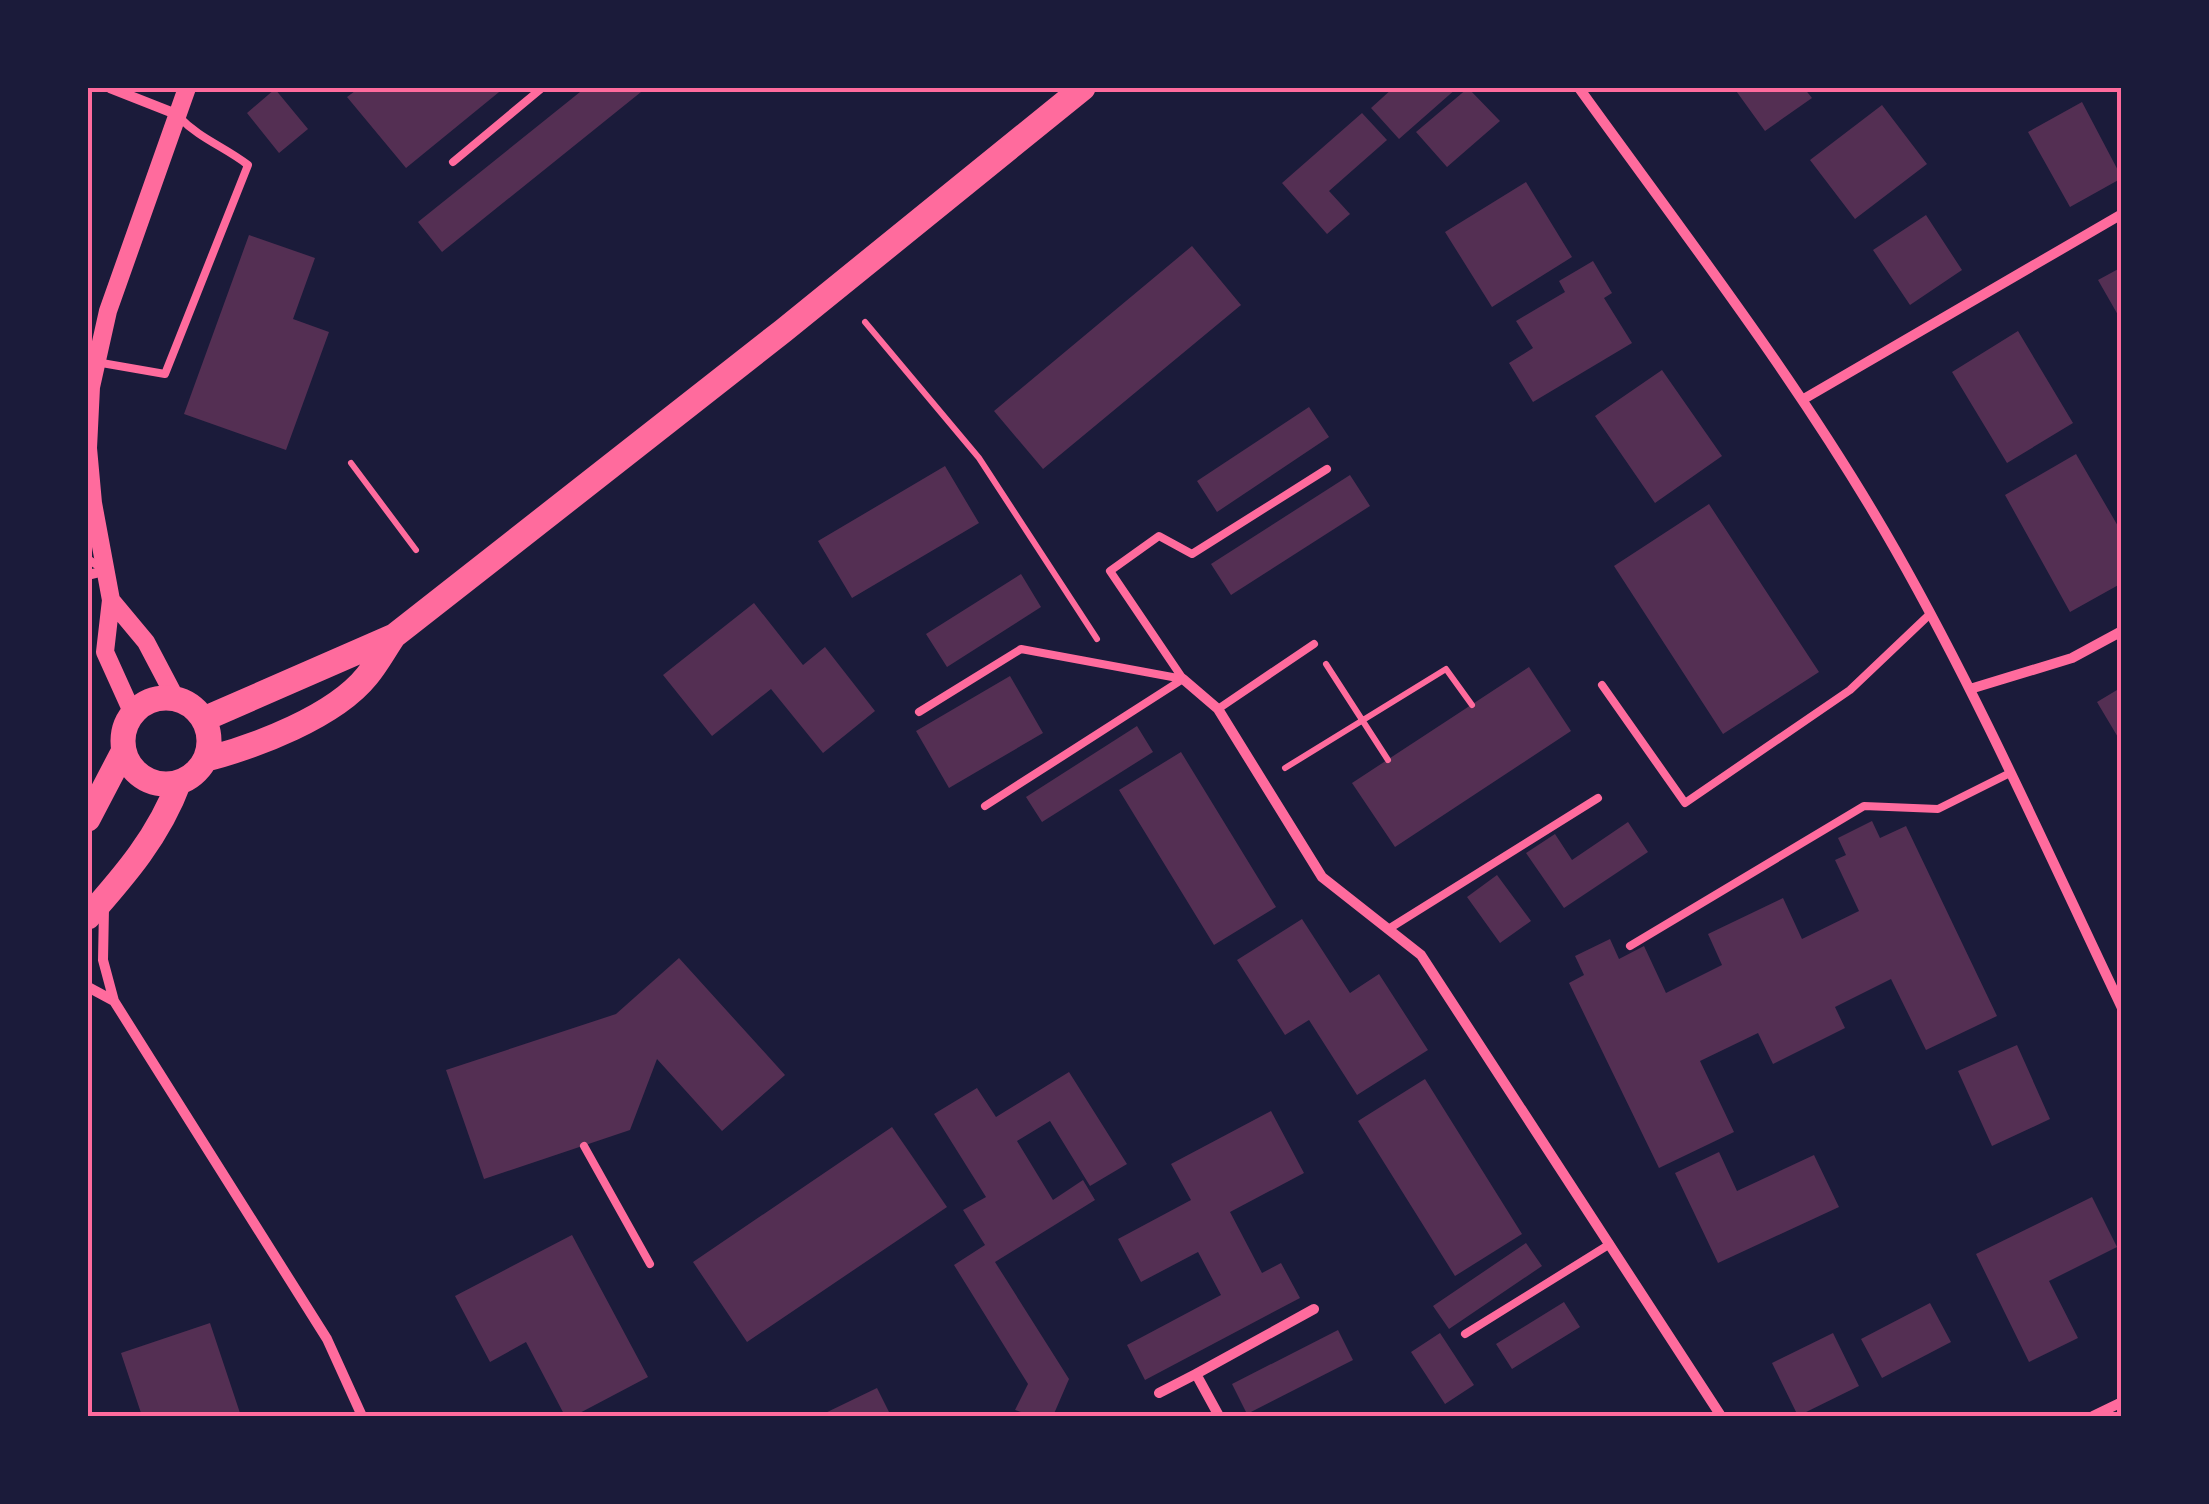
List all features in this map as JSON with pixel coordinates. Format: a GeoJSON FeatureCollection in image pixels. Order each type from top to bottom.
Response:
{"type":"FeatureCollection","features":[{"type":"Feature","properties":{"kind":"main road"},"geometry":{"type":"LineString","coordinates":[[204,719],[394,636],[768,343],[1083,88]]}},
{"type":"Feature","properties":{"kind":"main road"},"geometry":{"type":"LineString","coordinates":[[88,916],[140,857],[166,817],[179,782],[206,758],[253,747],[322,711],[365,679],[394,636]]}},
{"type":"Feature","properties":{"kind":"main road"},"geometry":{"type":"LineString","coordinates":[[88,819],[123,752],[126,725],[150,701],[176,699],[195,708],[204,719],[210,742],[206,758]]}},
{"type":"Feature","properties":{"kind":"main road"},"geometry":{"type":"LineString","coordinates":[[123,752],[142,777],[156,783],[179,782]]}},
{"type":"Feature","properties":{"kind":"street"},"geometry":{"type":"LineString","coordinates":[[110,88],[176,114]]}},
{"type":"Feature","properties":{"kind":"street"},"geometry":{"type":"LineString","coordinates":[[176,699],[146,642],[111,600],[96,573],[88,448],[93,370],[108,310],[187,88]]}},
{"type":"Feature","properties":{"kind":"street"},"geometry":{"type":"LineString","coordinates":[[1579,88],[1802,400],[1930,614],[1970,688],[2122,1008]]}},
{"type":"Feature","properties":{"kind":"street"},"geometry":{"type":"LineString","coordinates":[[1802,400],[2122,214]]}},
{"type":"Feature","properties":{"kind":"street"},"geometry":{"type":"LineString","coordinates":[[111,600],[105,652],[133,714]]}},
{"type":"Feature","properties":{"kind":"street"},"geometry":{"type":"LineString","coordinates":[[1970,688],[2072,658],[2122,631]]}},
{"type":"Feature","properties":{"kind":"street"},"geometry":{"type":"LineString","coordinates":[[1182,679],[1218,709],[1322,877],[1420,954],[1721,1416]]}},
{"type":"Feature","properties":{"kind":"street"},"geometry":{"type":"LineString","coordinates":[[106,896],[103,960],[114,1000],[327,1340],[362,1416]]}},
{"type":"Feature","properties":{"kind":"street"},"geometry":{"type":"LineString","coordinates":[[88,987],[114,1000]]}},
{"type":"Feature","properties":{"kind":"street"},"geometry":{"type":"LineString","coordinates":[[1159,1393],[1314,1309]]}},
{"type":"Feature","properties":{"kind":"street"},"geometry":{"type":"LineString","coordinates":[[1196,1374],[1219,1416]]}},
{"type":"Feature","properties":{"kind":"street"},"geometry":{"type":"LineString","coordinates":[[2093,1416],[2122,1402]]}},
{"type":"Feature","properties":{"kind":"lane"},"geometry":{"type":"LineString","coordinates":[[452,162],[542,88]]}},
{"type":"Feature","properties":{"kind":"lane"},"geometry":{"type":"LineString","coordinates":[[93,370],[166,374],[248,165],[224,147],[198,137],[176,114]]}},
{"type":"Feature","properties":{"kind":"lane"},"geometry":{"type":"LineString","coordinates":[[1182,679],[1110,571],[1159,536],[1192,554],[1327,469]]}},
{"type":"Feature","properties":{"kind":"lane"},"geometry":{"type":"LineString","coordinates":[[88,559],[96,573]]}},
{"type":"Feature","properties":{"kind":"lane"},"geometry":{"type":"LineString","coordinates":[[1602,685],[1685,803],[1850,690],[1930,614]]}},
{"type":"Feature","properties":{"kind":"lane"},"geometry":{"type":"LineString","coordinates":[[1218,709],[1314,644]]}},
{"type":"Feature","properties":{"kind":"lane"},"geometry":{"type":"LineString","coordinates":[[919,712],[1021,649],[1182,679]]}},
{"type":"Feature","properties":{"kind":"lane"},"geometry":{"type":"LineString","coordinates":[[985,806],[1182,679]]}},
{"type":"Feature","properties":{"kind":"lane"},"geometry":{"type":"LineString","coordinates":[[1630,946],[1864,806],[1938,808],[2010,773]]}},
{"type":"Feature","properties":{"kind":"lane"},"geometry":{"type":"LineString","coordinates":[[1390,928],[1598,798]]}},
{"type":"Feature","properties":{"kind":"lane"},"geometry":{"type":"LineString","coordinates":[[584,1146],[650,1264]]}},
{"type":"Feature","properties":{"kind":"lane"},"geometry":{"type":"LineString","coordinates":[[1465,1334],[1610,1244]]}},
{"type":"Feature","properties":{"kind":"path"},"geometry":{"type":"LineString","coordinates":[[865,322],[979,458],[1115,666]]}},
{"type":"Feature","properties":{"kind":"path"},"geometry":{"type":"LineString","coordinates":[[351,463],[416,550]]}},
{"type":"Feature","properties":{"kind":"path"},"geometry":{"type":"LineString","coordinates":[[1314,644],[1388,760]]}},
{"type":"Feature","properties":{"kind":"path"},"geometry":{"type":"LineString","coordinates":[[1263,781],[1446,669],[1472,704]]}},
{"type":"Feature","properties":{"kind":"building"},"geometry":{"type":"Polygon","coordinates":[[[359,88],[504,88],[406,168],[347,97],[359,88]]]}},
{"type":"Feature","properties":{"kind":"building"},"geometry":{"type":"Polygon","coordinates":[[[585,88],[646,88],[442,252],[418,222],[585,88]]]}},
{"type":"Feature","properties":{"kind":"building"},"geometry":{"type":"Polygon","coordinates":[[[1393,88],[1457,88],[1399,139],[1371,108],[1393,88]]]}},
{"type":"Feature","properties":{"kind":"building"},"geometry":{"type":"Polygon","coordinates":[[[1468,88],[1500,121],[1447,167],[1416,132],[1468,88]]]}},
{"type":"Feature","properties":{"kind":"building"},"geometry":{"type":"Polygon","coordinates":[[[1734,88],[1804,88],[1812,98],[1765,131],[1734,88]]]}},
{"type":"Feature","properties":{"kind":"building"},"geometry":{"type":"Polygon","coordinates":[[[275,89],[308,129],[279,153],[247,113],[275,89]]]}},
{"type":"Feature","properties":{"kind":"building"},"geometry":{"type":"Polygon","coordinates":[[[2082,102],[2122,178],[2070,207],[2028,132],[2082,102]]]}},
{"type":"Feature","properties":{"kind":"building"},"geometry":{"type":"Polygon","coordinates":[[[1882,105],[1927,164],[1855,219],[1810,160],[1882,105]]]}},
{"type":"Feature","properties":{"kind":"building"},"geometry":{"type":"Polygon","coordinates":[[[1362,113],[1387,140],[1329,191],[1350,214],[1327,234],[1282,183],[1362,113]]]}},
{"type":"Feature","properties":{"kind":"building"},"geometry":{"type":"Polygon","coordinates":[[[1526,182],[1572,257],[1492,307],[1445,232],[1526,182]]]}},
{"type":"Feature","properties":{"kind":"building"},"geometry":{"type":"Polygon","coordinates":[[[1926,215],[1962,270],[1910,305],[1873,250],[1926,215]]]}},
{"type":"Feature","properties":{"kind":"building"},"geometry":{"type":"Polygon","coordinates":[[[249,235],[315,258],[293,319],[329,332],[286,450],[184,414],[249,235]]]}},
{"type":"Feature","properties":{"kind":"building"},"geometry":{"type":"Polygon","coordinates":[[[1192,246],[1241,305],[1043,469],[994,411],[1192,246]]]}},
{"type":"Feature","properties":{"kind":"building"},"geometry":{"type":"Polygon","coordinates":[[[1593,261],[1612,293],[1604,298],[1632,343],[1533,402],[1509,363],[1533,348],[1516,321],[1565,292],[1559,281],[1593,261]]]}},
{"type":"Feature","properties":{"kind":"building"},"geometry":{"type":"Polygon","coordinates":[[[2122,267],[2122,322],[2098,280],[2122,267]]]}},
{"type":"Feature","properties":{"kind":"building"},"geometry":{"type":"Polygon","coordinates":[[[2018,331],[2073,423],[2007,463],[1952,372],[2018,331]]]}},
{"type":"Feature","properties":{"kind":"building"},"geometry":{"type":"Polygon","coordinates":[[[1662,370],[1722,456],[1655,503],[1595,416],[1662,370]]]}},
{"type":"Feature","properties":{"kind":"building"},"geometry":{"type":"Polygon","coordinates":[[[1309,407],[1329,437],[1217,512],[1197,481],[1309,407]]]}},
{"type":"Feature","properties":{"kind":"building"},"geometry":{"type":"Polygon","coordinates":[[[2076,454],[2122,533],[2122,583],[2070,612],[2005,495],[2076,454]]]}},
{"type":"Feature","properties":{"kind":"building"},"geometry":{"type":"Polygon","coordinates":[[[945,466],[979,523],[852,598],[818,541],[945,466]]]}},
{"type":"Feature","properties":{"kind":"building"},"geometry":{"type":"Polygon","coordinates":[[[1350,475],[1370,506],[1231,595],[1211,564],[1350,475]]]}},
{"type":"Feature","properties":{"kind":"building"},"geometry":{"type":"Polygon","coordinates":[[[1709,504],[1819,672],[1723,734],[1614,566],[1709,504]]]}},
{"type":"Feature","properties":{"kind":"building"},"geometry":{"type":"Polygon","coordinates":[[[1021,574],[1041,607],[947,667],[926,634],[1021,574]]]}},
{"type":"Feature","properties":{"kind":"building"},"geometry":{"type":"Polygon","coordinates":[[[754,603],[803,665],[825,647],[875,711],[823,753],[771,689],[712,736],[663,675],[754,603]]]}},
{"type":"Feature","properties":{"kind":"building"},"geometry":{"type":"Polygon","coordinates":[[[1529,667],[1571,731],[1395,847],[1352,783],[1529,667]]]}},
{"type":"Feature","properties":{"kind":"building"},"geometry":{"type":"Polygon","coordinates":[[[1010,676],[1043,733],[949,788],[916,731],[1010,676]]]}},
{"type":"Feature","properties":{"kind":"building"},"geometry":{"type":"Polygon","coordinates":[[[2122,687],[2122,744],[2097,702],[2122,687]]]}},
{"type":"Feature","properties":{"kind":"building"},"geometry":{"type":"Polygon","coordinates":[[[1137,726],[1153,752],[1042,822],[1026,797],[1137,726]]]}},
{"type":"Feature","properties":{"kind":"building"},"geometry":{"type":"Polygon","coordinates":[[[1181,752],[1276,907],[1214,945],[1119,790],[1181,752]]]}},
{"type":"Feature","properties":{"kind":"building"},"geometry":{"type":"Polygon","coordinates":[[[1872,821],[1880,838],[1906,826],[1997,1016],[1926,1050],[1891,979],[1835,1007],[1845,1028],[1773,1064],[1758,1033],[1700,1061],[1734,1132],[1659,1168],[1569,983],[1584,975],[1575,956],[1610,939],[1619,959],[1644,946],[1666,993],[1722,965],[1708,934],[1783,898],[1802,939],[1859,911],[1835,860],[1846,855],[1838,838],[1872,821]]]}},
{"type":"Feature","properties":{"kind":"building"},"geometry":{"type":"Polygon","coordinates":[[[1628,822],[1648,852],[1564,908],[1526,853],[1555,834],[1572,860],[1628,822]]]}},
{"type":"Feature","properties":{"kind":"building"},"geometry":{"type":"Polygon","coordinates":[[[1497,875],[1531,921],[1500,943],[1467,897],[1497,875]]]}},
{"type":"Feature","properties":{"kind":"building"},"geometry":{"type":"Polygon","coordinates":[[[1302,919],[1350,993],[1379,974],[1428,1050],[1357,1095],[1309,1020],[1285,1035],[1237,960],[1302,919]]]}},
{"type":"Feature","properties":{"kind":"building"},"geometry":{"type":"Polygon","coordinates":[[[679,958],[785,1075],[722,1131],[657,1059],[630,1130],[484,1179],[446,1070],[616,1014],[679,958]]]}},
{"type":"Feature","properties":{"kind":"building"},"geometry":{"type":"Polygon","coordinates":[[[2017,1045],[2050,1119],[1992,1146],[1958,1071],[2017,1045]]]}},
{"type":"Feature","properties":{"kind":"building"},"geometry":{"type":"Polygon","coordinates":[[[1069,1072],[1127,1164],[1090,1186],[1050,1121],[1017,1141],[1053,1200],[1083,1180],[1095,1200],[995,1262],[1069,1379],[1053,1416],[1032,1416],[1015,1410],[1028,1384],[954,1265],[985,1245],[963,1210],[986,1197],[934,1114],[977,1088],[996,1117],[1069,1072]]]}},
{"type":"Feature","properties":{"kind":"building"},"geometry":{"type":"Polygon","coordinates":[[[1425,1079],[1522,1234],[1455,1276],[1358,1121],[1425,1079]]]}},
{"type":"Feature","properties":{"kind":"building"},"geometry":{"type":"Polygon","coordinates":[[[1271,1111],[1304,1173],[1230,1212],[1262,1273],[1281,1263],[1300,1298],[1145,1380],[1127,1345],[1221,1295],[1198,1252],[1141,1282],[1118,1239],[1191,1200],[1171,1164],[1271,1111]]]}},
{"type":"Feature","properties":{"kind":"building"},"geometry":{"type":"Polygon","coordinates":[[[892,1127],[947,1207],[747,1342],[693,1262],[892,1127]]]}},
{"type":"Feature","properties":{"kind":"building"},"geometry":{"type":"Polygon","coordinates":[[[1719,1152],[1737,1191],[1814,1155],[1839,1207],[1718,1263],[1675,1173],[1719,1152]]]}},
{"type":"Feature","properties":{"kind":"building"},"geometry":{"type":"Polygon","coordinates":[[[2092,1197],[2117,1247],[2049,1281],[2078,1338],[2029,1362],[1976,1254],[2092,1197]]]}},
{"type":"Feature","properties":{"kind":"building"},"geometry":{"type":"Polygon","coordinates":[[[572,1235],[648,1377],[574,1416],[565,1416],[526,1342],[490,1362],[455,1296],[572,1235]]]}},
{"type":"Feature","properties":{"kind":"building"},"geometry":{"type":"Polygon","coordinates":[[[1526,1243],[1542,1266],[1449,1329],[1433,1306],[1526,1243]]]}},
{"type":"Feature","properties":{"kind":"building"},"geometry":{"type":"Polygon","coordinates":[[[1564,1302],[1580,1327],[1512,1369],[1496,1344],[1564,1302]]]}},
{"type":"Feature","properties":{"kind":"building"},"geometry":{"type":"Polygon","coordinates":[[[1930,1303],[1951,1342],[1882,1378],[1861,1339],[1930,1303]]]}},
{"type":"Feature","properties":{"kind":"building"},"geometry":{"type":"Polygon","coordinates":[[[210,1323],[241,1416],[142,1416],[121,1353],[210,1323]]]}},
{"type":"Feature","properties":{"kind":"building"},"geometry":{"type":"Polygon","coordinates":[[[1338,1330],[1353,1360],[1247,1414],[1232,1384],[1338,1330]]]}},
{"type":"Feature","properties":{"kind":"building"},"geometry":{"type":"Polygon","coordinates":[[[1440,1333],[1474,1385],[1445,1404],[1411,1352],[1440,1333]]]}},
{"type":"Feature","properties":{"kind":"building"},"geometry":{"type":"Polygon","coordinates":[[[1833,1333],[1859,1386],[1798,1416],[1772,1363],[1833,1333]]]}},
{"type":"Feature","properties":{"kind":"building"},"geometry":{"type":"Polygon","coordinates":[[[877,1388],[891,1416],[819,1416],[877,1388]]]}}]}
